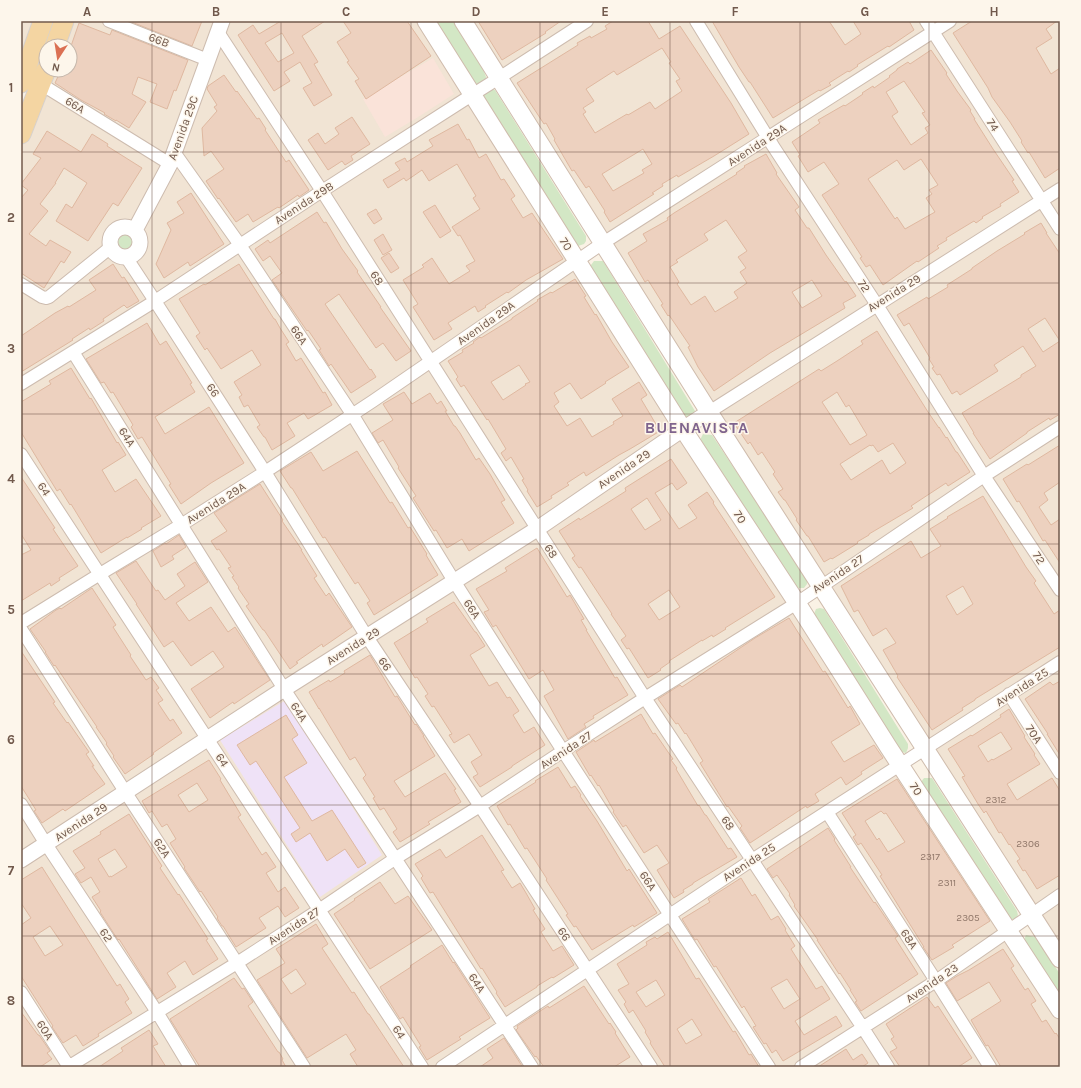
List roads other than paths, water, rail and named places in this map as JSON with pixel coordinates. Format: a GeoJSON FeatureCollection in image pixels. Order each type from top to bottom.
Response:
{"type":"FeatureCollection","features":[{"type":"Feature","properties":{"kind":"main road"},"geometry":{"type":"LineString","coordinates":[[22,76],[43,21]]}},
{"type":"Feature","properties":{"kind":"main road"},"geometry":{"type":"LineString","coordinates":[[58,38],[64,21]]}},
{"type":"Feature","properties":{"kind":"main road","name":"70"},"geometry":{"type":"LineString","coordinates":[[426,21],[683,429],[1060,1010]]}},
{"type":"Feature","properties":{"kind":"main road"},"geometry":{"type":"LineString","coordinates":[[463,21],[709,412],[1060,959]]}},
{"type":"Feature","properties":{"kind":"main road"},"geometry":{"type":"LineString","coordinates":[[21,134],[43,78]]}},
{"type":"Feature","properties":{"kind":"street","name":"66B"},"geometry":{"type":"LineString","coordinates":[[109,21],[208,60]]}},
{"type":"Feature","properties":{"kind":"street","name":"Avenida 29B"},"geometry":{"type":"LineString","coordinates":[[21,384],[156,300],[586,21]]}},
{"type":"Feature","properties":{"kind":"street","name":"72"},"geometry":{"type":"LineString","coordinates":[[696,21],[768,138],[877,305],[984,476],[1060,590]]}},
{"type":"Feature","properties":{"kind":"street","name":"74"},"geometry":{"type":"LineString","coordinates":[[926,21],[1060,229]]}},
{"type":"Feature","properties":{"kind":"street","name":"Avenida 29A"},"geometry":{"type":"LineString","coordinates":[[21,623],[182,525],[265,472],[373,401],[603,243],[950,21]]}},
{"type":"Feature","properties":{"kind":"street","name":"Avenida 29C"},"geometry":{"type":"LineString","coordinates":[[135,230],[172,158],[220,27]]}},
{"type":"Feature","properties":{"kind":"street","name":"68"},"geometry":{"type":"LineString","coordinates":[[220,27],[536,529],[645,698],[864,1028],[888,1067]]}},
{"type":"Feature","properties":{"kind":"street","name":"66A"},"geometry":{"type":"LineString","coordinates":[[22,76],[38,77]]}},
{"type":"Feature","properties":{"kind":"street","name":"66A"},"geometry":{"type":"LineString","coordinates":[[45,78],[172,158],[240,245],[352,414],[454,581],[562,751],[769,1067]]}},
{"type":"Feature","properties":{"kind":"street","name":"Avenida 29"},"geometry":{"type":"LineString","coordinates":[[21,860],[284,689],[536,529],[709,412],[1042,201],[1060,188]]}},
{"type":"Feature","properties":{"kind":"street"},"geometry":{"type":"LineString","coordinates":[[125,227],[135,230],[140,240],[140,245],[135,253],[131,256],[121,257],[113,252],[110,238],[116,230],[125,227]]}},
{"type":"Feature","properties":{"kind":"street"},"geometry":{"type":"LineString","coordinates":[[21,284],[42,297],[49,297],[111,247]]}},
{"type":"Feature","properties":{"kind":"street","name":"66"},"geometry":{"type":"LineString","coordinates":[[126,257],[156,300],[367,637],[480,806],[650,1067]]}},
{"type":"Feature","properties":{"kind":"street","name":"64A"},"geometry":{"type":"LineString","coordinates":[[73,352],[284,689],[532,1067]]}},
{"type":"Feature","properties":{"kind":"street","name":"Avenida 27"},"geometry":{"type":"LineString","coordinates":[[69,1067],[319,910],[396,858],[480,806],[562,751],[797,603],[984,476],[1060,427]]}},
{"type":"Feature","properties":{"kind":"street","name":"64"},"geometry":{"type":"LineString","coordinates":[[21,454],[422,1067]]}},
{"type":"Feature","properties":{"kind":"street","name":"62A"},"geometry":{"type":"LineString","coordinates":[[21,629],[304,1067]]}},
{"type":"Feature","properties":{"kind":"street","name":"Avenida 25"},"geometry":{"type":"LineString","coordinates":[[442,1067],[752,860],[1060,662]]}},
{"type":"Feature","properties":{"kind":"street","name":"70A"},"geometry":{"type":"LineString","coordinates":[[1009,694],[1060,773]]}},
{"type":"Feature","properties":{"kind":"street","name":"62"},"geometry":{"type":"LineString","coordinates":[[21,804],[157,1012],[190,1067]]}},
{"type":"Feature","properties":{"kind":"street","name":"68A"},"geometry":{"type":"LineString","coordinates":[[827,812],[990,1067]]}},
{"type":"Feature","properties":{"kind":"street","name":"Avenida 23"},"geometry":{"type":"LineString","coordinates":[[801,1067],[936,981],[1060,895]]}},
{"type":"Feature","properties":{"kind":"street","name":"60A"},"geometry":{"type":"LineString","coordinates":[[21,992],[69,1067]]}},
{"type":"Feature","properties":{"kind":"district","name":"BUENAVISTA"},"geometry":{"type":"Point","coordinates":[697,427]}}]}
